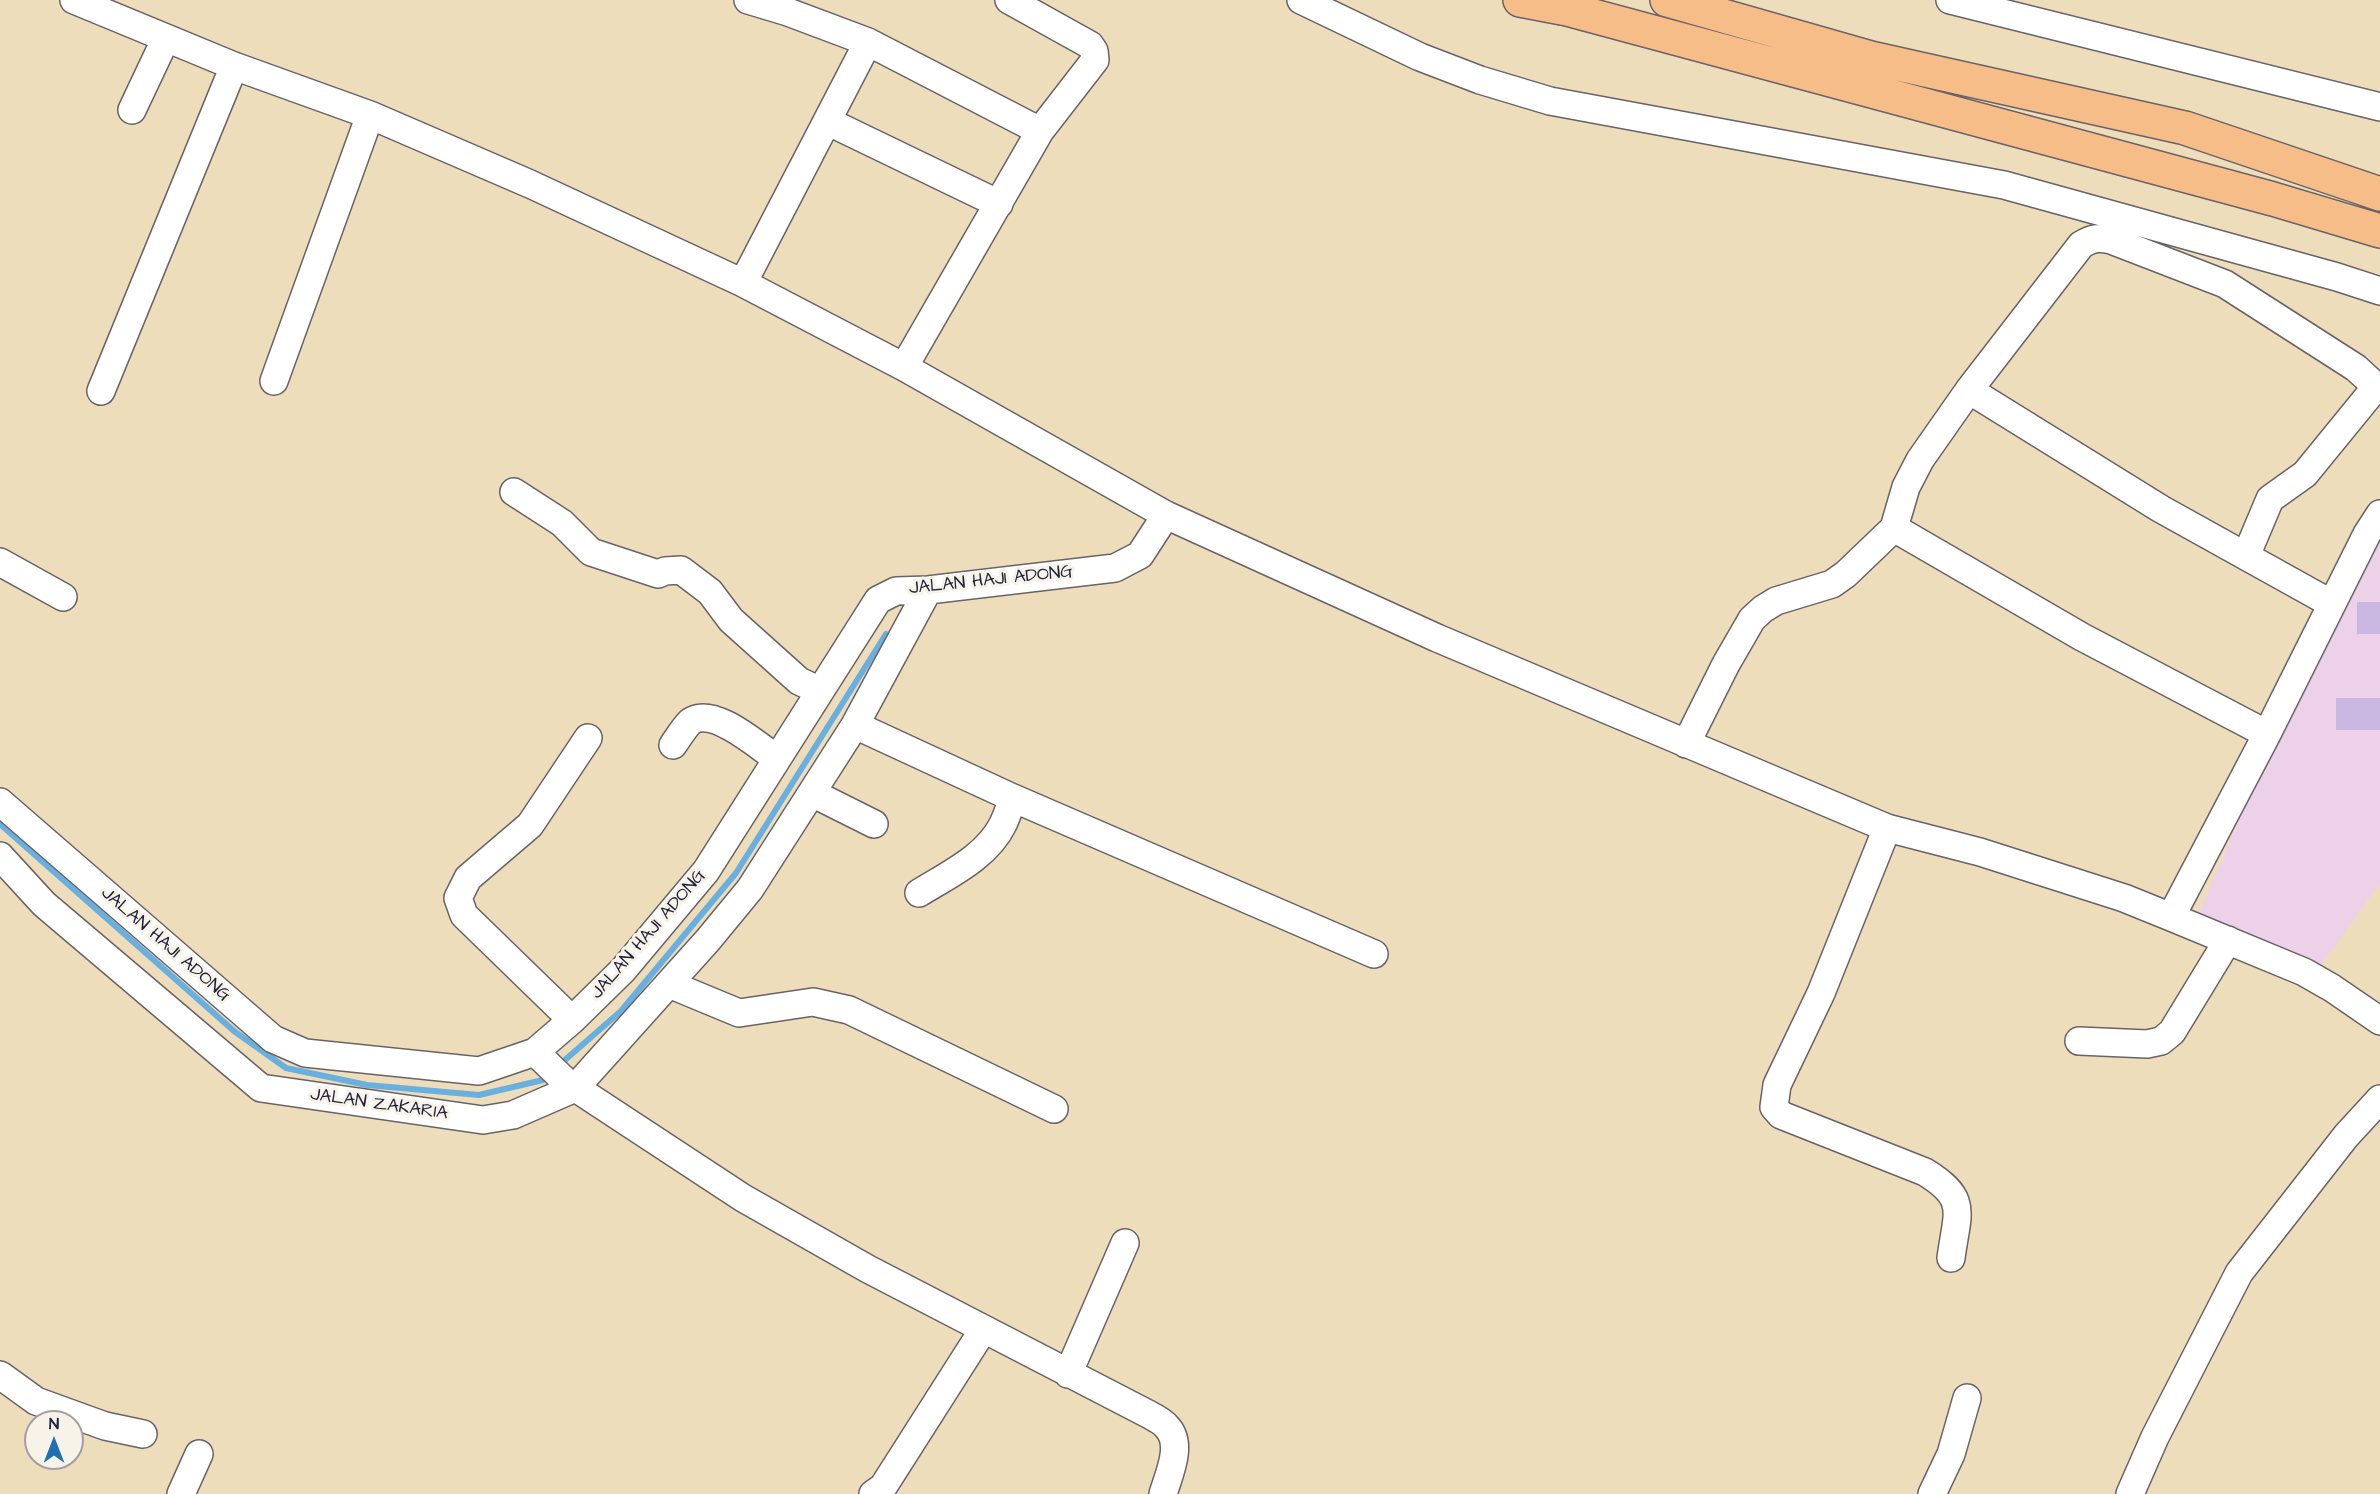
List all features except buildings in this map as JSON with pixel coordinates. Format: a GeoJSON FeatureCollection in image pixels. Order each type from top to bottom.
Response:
{"type":"FeatureCollection","features":[{"type":"Feature","properties":{"kind":"main road"},"geometry":{"type":"LineString","coordinates":[[1520,0],[1548,4],[2273,199],[2380,231]]}},
{"type":"Feature","properties":{"kind":"main road"},"geometry":{"type":"LineString","coordinates":[[1667,0],[1871,58],[2185,128],[2380,194]]}},
{"type":"Feature","properties":{"kind":"street"},"geometry":{"type":"LineString","coordinates":[[74,0],[234,66],[370,115],[530,184],[743,284],[904,367],[1166,515],[1437,638],[1887,828],[1980,852],[2124,898],[2171,916],[2304,972],[2380,1021]]}},
{"type":"Feature","properties":{"kind":"street"},"geometry":{"type":"LineString","coordinates":[[748,0],[788,12],[868,42],[1040,131]]}},
{"type":"Feature","properties":{"kind":"street"},"geometry":{"type":"LineString","coordinates":[[904,367],[1040,131],[1092,67],[1095,60],[1094,51],[1090,45],[1009,0]]}},
{"type":"Feature","properties":{"kind":"street"},"geometry":{"type":"LineString","coordinates":[[1301,0],[1420,57],[1480,80],[1550,101],[2004,185],[2101,225],[2225,284],[2356,368],[2378,389],[2305,474],[2270,499],[2246,556]]}},
{"type":"Feature","properties":{"kind":"street"},"geometry":{"type":"LineString","coordinates":[[1950,0],[2380,106]]}},
{"type":"Feature","properties":{"kind":"street"},"geometry":{"type":"LineString","coordinates":[[132,110],[166,38]]}},
{"type":"Feature","properties":{"kind":"street"},"geometry":{"type":"LineString","coordinates":[[743,284],[868,42]]}},
{"type":"Feature","properties":{"kind":"street"},"geometry":{"type":"LineString","coordinates":[[101,391],[234,66]]}},
{"type":"Feature","properties":{"kind":"street"},"geometry":{"type":"LineString","coordinates":[[274,381],[370,115]]}},
{"type":"Feature","properties":{"kind":"street"},"geometry":{"type":"LineString","coordinates":[[827,121],[999,204]]}},
{"type":"Feature","properties":{"kind":"street"},"geometry":{"type":"LineString","coordinates":[[2101,225],[2237,249],[2380,291]]}},
{"type":"Feature","properties":{"kind":"street"},"geometry":{"type":"LineString","coordinates":[[1686,744],[1726,664],[1757,614],[1776,601],[1832,584],[1855,567],[1894,528],[1906,487],[1920,460],[1969,390],[2081,245],[2101,225]]}},
{"type":"Feature","properties":{"kind":"street"},"geometry":{"type":"LineString","coordinates":[[2225,284],[2237,249]]}},
{"type":"Feature","properties":{"kind":"street"},"geometry":{"type":"LineString","coordinates":[[1969,390],[2161,509],[2332,604]]}},
{"type":"Feature","properties":{"kind":"street"},"geometry":{"type":"LineString","coordinates":[[514,492],[562,523],[591,552],[658,574],[681,570],[710,592],[731,620],[799,681],[820,691]]}},
{"type":"Feature","properties":{"kind":"street"},"geometry":{"type":"LineString","coordinates":[[2171,916],[2267,734],[2367,534],[2380,514]]}},
{"type":"Feature","properties":{"kind":"street","name":"JALAN HAJI ADONG"},"geometry":{"type":"LineString","coordinates":[[0,802],[273,1039],[305,1053],[479,1071],[539,1055],[624,970],[706,871],[878,600],[896,591],[928,590],[1115,568],[1140,555],[1166,515]]}},
{"type":"Feature","properties":{"kind":"street"},"geometry":{"type":"LineString","coordinates":[[1894,528],[2082,637],[2267,734]]}},
{"type":"Feature","properties":{"kind":"street"},"geometry":{"type":"LineString","coordinates":[[0,562],[63,597]]}},
{"type":"Feature","properties":{"kind":"street","name":"JALAN ZAKARIA"},"geometry":{"type":"LineString","coordinates":[[0,856],[44,904],[261,1088],[483,1120],[513,1115],[570,1084],[669,984],[750,889],[855,725],[928,590]]}},
{"type":"Feature","properties":{"kind":"street"},"geometry":{"type":"LineString","coordinates":[[673,745],[690,722],[703,717],[722,721],[777,759]]}},
{"type":"Feature","properties":{"kind":"street"},"geometry":{"type":"LineString","coordinates":[[855,725],[1013,798],[1374,954]]}},
{"type":"Feature","properties":{"kind":"street"},"geometry":{"type":"LineString","coordinates":[[572,1020],[464,915],[458,898],[468,878],[530,825],[588,738]]}},
{"type":"Feature","properties":{"kind":"street"},"geometry":{"type":"LineString","coordinates":[[812,793],[874,824]]}},
{"type":"Feature","properties":{"kind":"street"},"geometry":{"type":"LineString","coordinates":[[919,893],[956,871],[987,847],[1002,826],[1013,798]]}},
{"type":"Feature","properties":{"kind":"street"},"geometry":{"type":"LineString","coordinates":[[1887,828],[1821,993],[1778,1085],[1774,1107],[1781,1115],[1925,1172],[1944,1184],[1954,1196],[1958,1210],[1951,1258]]}},
{"type":"Feature","properties":{"kind":"street"},"geometry":{"type":"LineString","coordinates":[[2079,1041],[2147,1044],[2161,1041],[2172,1032],[2228,940]]}},
{"type":"Feature","properties":{"kind":"street"},"geometry":{"type":"LineString","coordinates":[[669,984],[738,1013],[813,1002],[849,1010],[1054,1109]]}},
{"type":"Feature","properties":{"kind":"street"},"geometry":{"type":"LineString","coordinates":[[539,1055],[570,1084],[743,1198],[868,1269],[1150,1415],[1166,1426],[1174,1438],[1175,1451],[1163,1494]]}},
{"type":"Feature","properties":{"kind":"street"},"geometry":{"type":"LineString","coordinates":[[2130,1494],[2155,1437],[2239,1273],[2346,1136],[2380,1099]]}},
{"type":"Feature","properties":{"kind":"street"},"geometry":{"type":"LineString","coordinates":[[1068,1374],[1125,1243]]}},
{"type":"Feature","properties":{"kind":"street"},"geometry":{"type":"LineString","coordinates":[[873,1494],[883,1488],[983,1330]]}},
{"type":"Feature","properties":{"kind":"street"},"geometry":{"type":"LineString","coordinates":[[0,1375],[36,1401],[105,1426],[143,1434]]}},
{"type":"Feature","properties":{"kind":"street"},"geometry":{"type":"LineString","coordinates":[[1932,1494],[1951,1454],[1967,1398]]}},
{"type":"Feature","properties":{"kind":"street"},"geometry":{"type":"LineString","coordinates":[[181,1494],[199,1454]]}},
{"type":"Feature","properties":{"kind":"shaded area"},"geometry":{"type":"Polygon","coordinates":[[[2380,533],[2380,883],[2319,968],[2198,915],[2309,656],[2380,533]]]}},
{"type":"Feature","properties":{"kind":"waterway"},"geometry":{"type":"LineString","coordinates":[[558,1066],[621,1011],[736,873],[886,634]]}},
{"type":"Feature","properties":{"kind":"waterway"},"geometry":{"type":"LineString","coordinates":[[0,824],[234,1031],[286,1068],[367,1085],[479,1095],[543,1080],[548,1075]]}}]}
